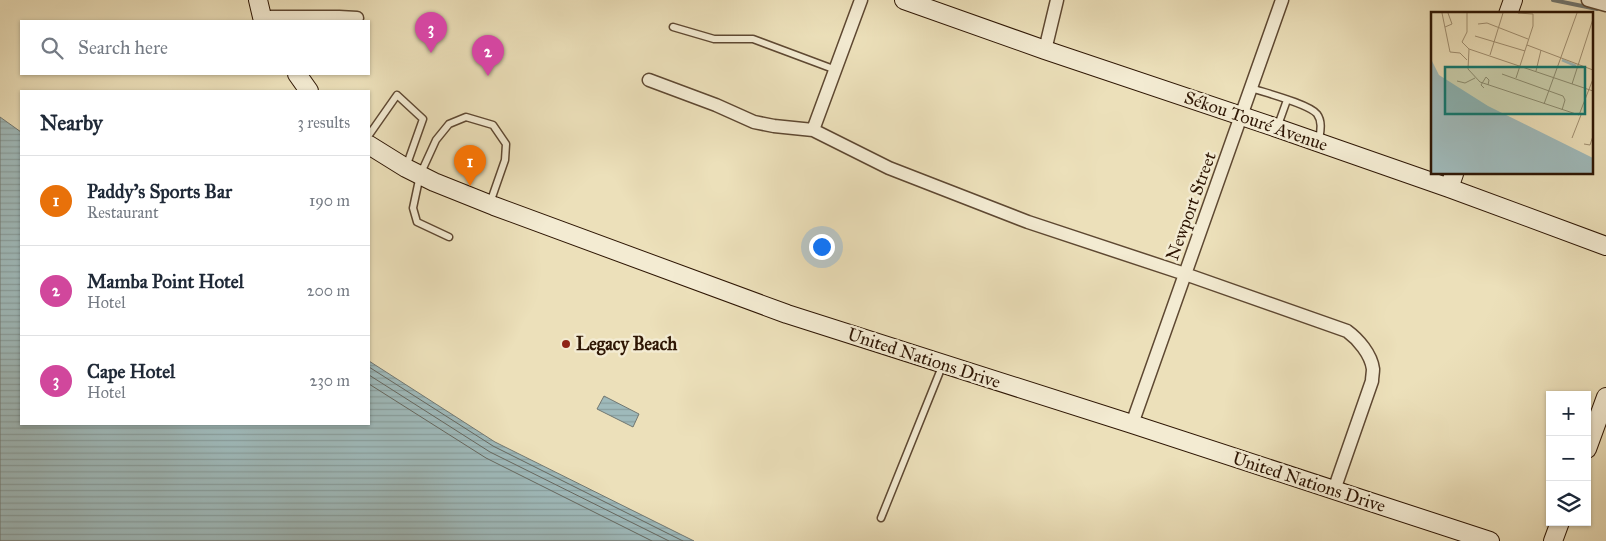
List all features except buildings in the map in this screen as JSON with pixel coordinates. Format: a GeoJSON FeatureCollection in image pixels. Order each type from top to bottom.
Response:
{"type":"FeatureCollection","features":[{"type":"Feature","properties":{"kind":"street"},"geometry":{"type":"LineString","coordinates":[[258,0],[264,19],[339,16],[357,18]]}},
{"type":"Feature","properties":{"kind":"street"},"geometry":{"type":"LineString","coordinates":[[813,130],[861,0]]}},
{"type":"Feature","properties":{"kind":"street","name":"Sékou Touré Avenue"},"geometry":{"type":"LineString","coordinates":[[904,0],[1045,50],[1319,142],[1431,175]]}},
{"type":"Feature","properties":{"kind":"street"},"geometry":{"type":"LineString","coordinates":[[1045,50],[1057,0]]}},
{"type":"Feature","properties":{"kind":"street","name":"Newport Street"},"geometry":{"type":"LineString","coordinates":[[1132,424],[1282,0]]}},
{"type":"Feature","properties":{"kind":"street"},"geometry":{"type":"LineString","coordinates":[[1509,12],[1513,0]]}},
{"type":"Feature","properties":{"kind":"street"},"geometry":{"type":"LineString","coordinates":[[1588,0],[1606,5]]}},
{"type":"Feature","properties":{"kind":"street"},"geometry":{"type":"LineString","coordinates":[[298,75],[308,90]]}},
{"type":"Feature","properties":{"kind":"street"},"geometry":{"type":"LineString","coordinates":[[649,80],[716,105],[754,122],[813,130],[888,168],[1028,222],[1185,274],[1347,331],[1357,339],[1368,356],[1373,368],[1372,381],[1334,490]]}},
{"type":"Feature","properties":{"kind":"street","name":"United Nations Drive"},"geometry":{"type":"LineString","coordinates":[[370,146],[413,172],[490,204],[787,314],[1490,541]]}},
{"type":"Feature","properties":{"kind":"street","name":"Sékou Touré Avenue"},"geometry":{"type":"LineString","coordinates":[[1432,175],[1452,181],[1606,246]]}},
{"type":"Feature","properties":{"kind":"street"},"geometry":{"type":"LineString","coordinates":[[1591,438],[1606,398]]}},
{"type":"Feature","properties":{"kind":"street"},"geometry":{"type":"LineString","coordinates":[[1554,541],[1559,526]]}},
{"type":"Feature","properties":{"kind":"lane"},"geometry":{"type":"LineString","coordinates":[[673,27],[714,39],[753,39],[836,70]]}},
{"type":"Feature","properties":{"kind":"lane"},"geometry":{"type":"LineString","coordinates":[[1252,88],[1310,108],[1319,116],[1321,127],[1319,142]]}},
{"type":"Feature","properties":{"kind":"lane"},"geometry":{"type":"LineString","coordinates":[[370,134],[397,95],[423,119],[413,172],[413,208],[417,222],[449,237]]}},
{"type":"Feature","properties":{"kind":"lane"},"geometry":{"type":"LineString","coordinates":[[1277,128],[1287,100]]}},
{"type":"Feature","properties":{"kind":"lane"},"geometry":{"type":"LineString","coordinates":[[413,172],[449,124],[466,117],[493,125],[506,144],[505,160],[490,204]]}},
{"type":"Feature","properties":{"kind":"lane"},"geometry":{"type":"LineString","coordinates":[[881,518],[943,364]]}},
{"type":"Feature","properties":{"kind":"water"},"geometry":{"type":"Polygon","coordinates":[[[0,117],[20,131],[20,425],[370,425],[370,362],[495,442],[694,541],[0,541],[0,117]]]}},
{"type":"Feature","properties":{"kind":"water"},"geometry":{"type":"Polygon","coordinates":[[[604,396],[639,414],[633,427],[597,409],[604,396]]]}},
{"type":"Feature","properties":{"kind":"waterway"},"geometry":{"type":"LineString","coordinates":[[1553,0],[1597,9]]}},
{"type":"Feature","properties":{"kind":"place","name":"Cape Hotel"},"geometry":{"type":"Point","coordinates":[431,53]}},
{"type":"Feature","properties":{"kind":"place","name":"Mamba Point Hotel"},"geometry":{"type":"Point","coordinates":[488,76]}},
{"type":"Feature","properties":{"kind":"place","name":"Paddy's Sports Bar"},"geometry":{"type":"Point","coordinates":[470,186]}},
{"type":"Feature","properties":{"kind":"place","name":"Legacy Beach"},"geometry":{"type":"Point","coordinates":[566,344]}}]}
